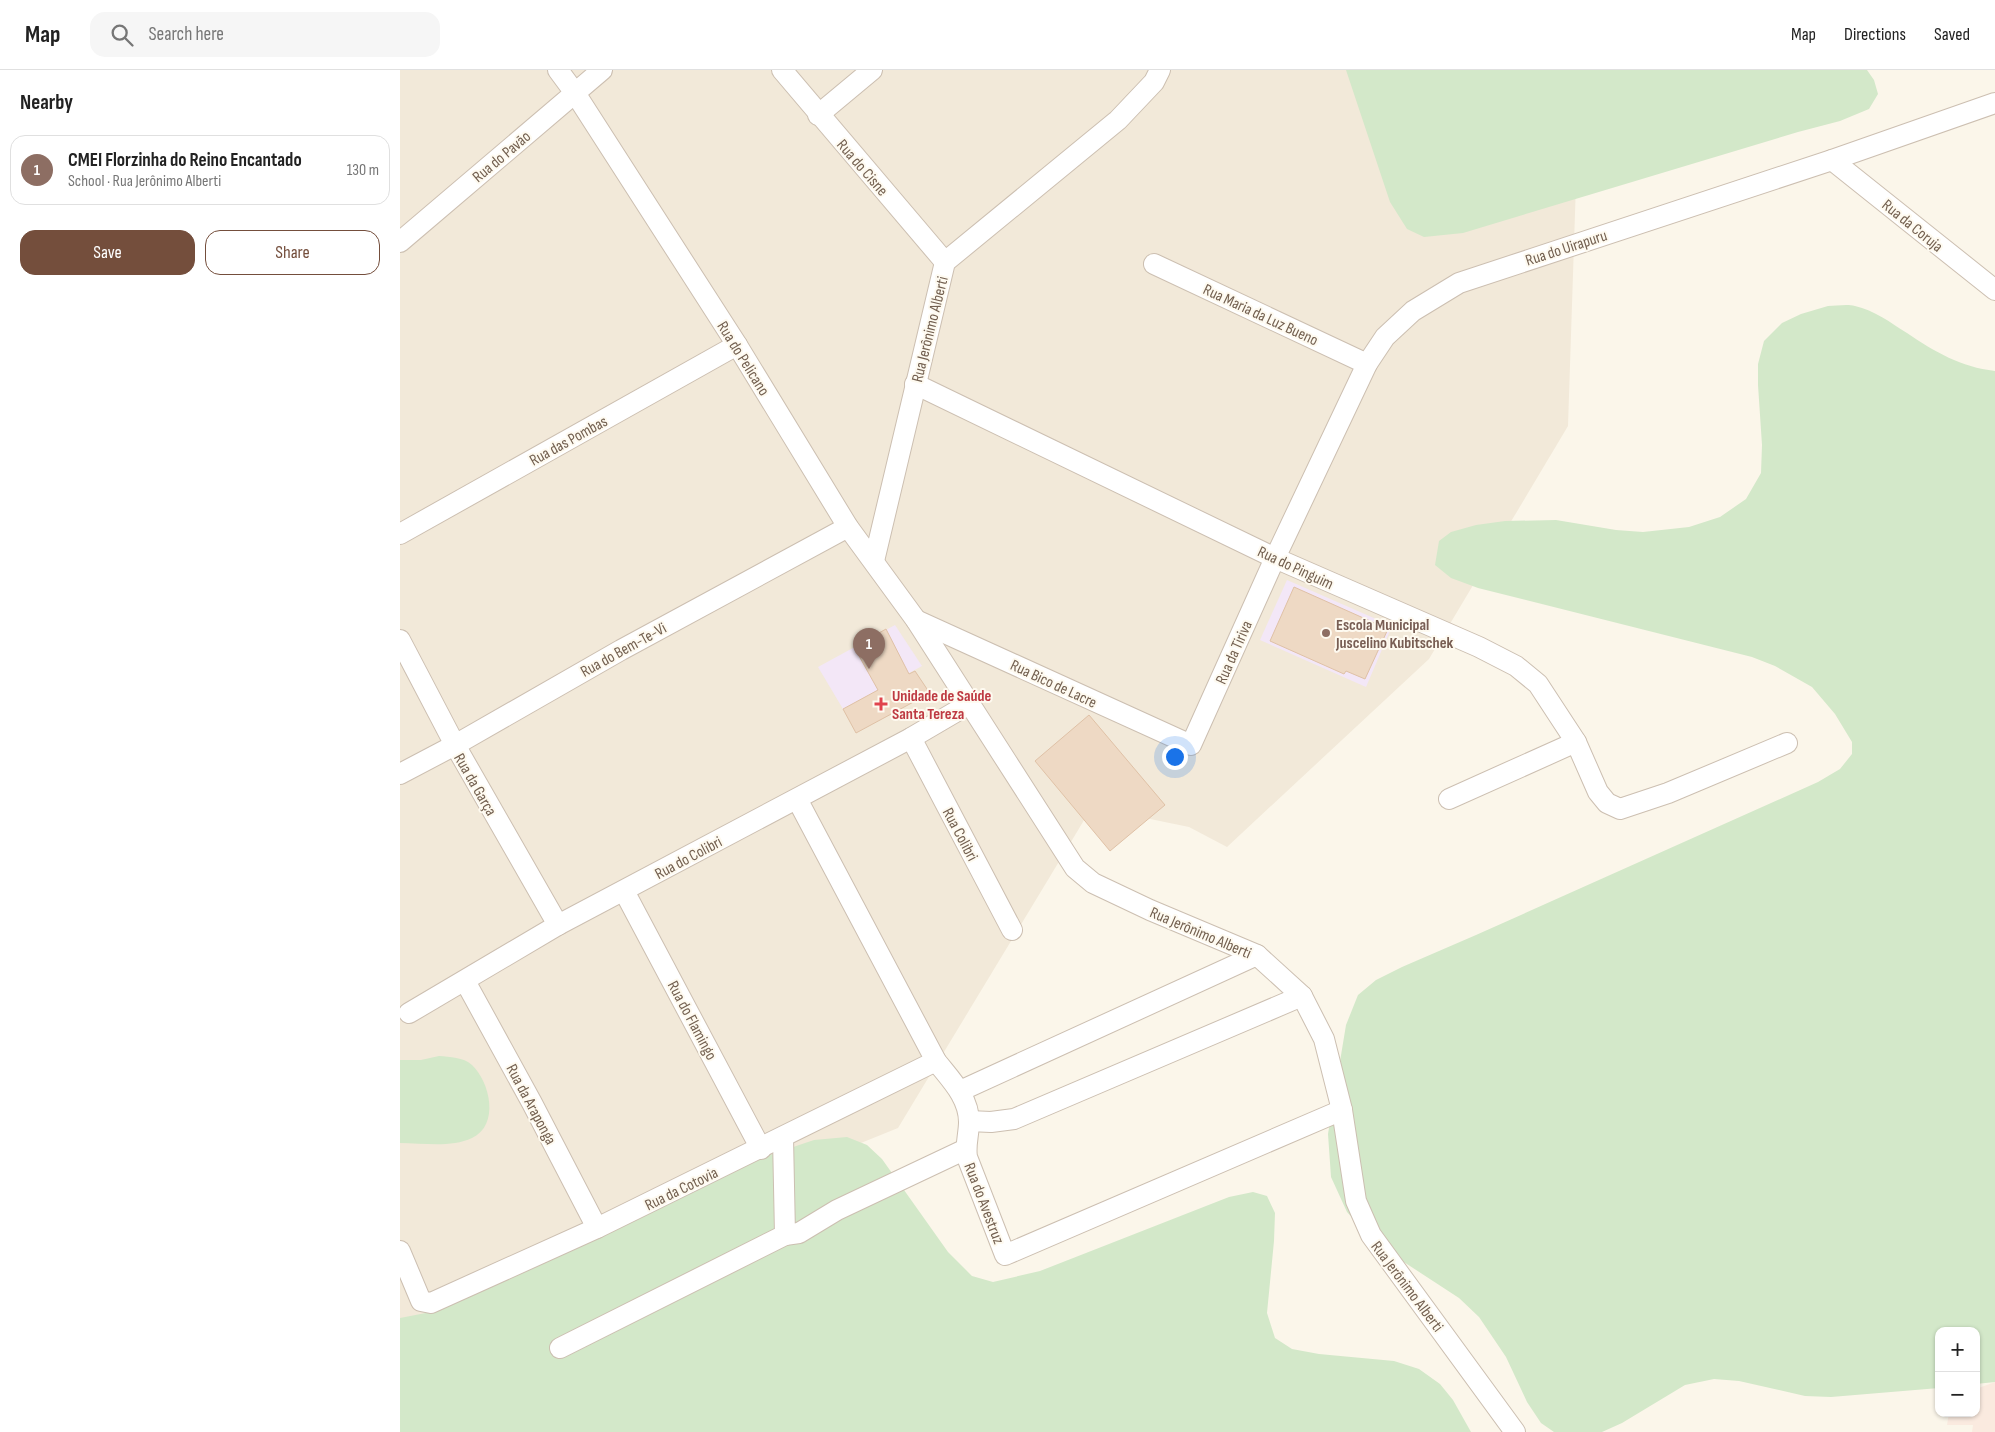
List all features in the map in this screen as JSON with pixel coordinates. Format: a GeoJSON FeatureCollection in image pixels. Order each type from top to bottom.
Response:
{"type":"FeatureCollection","features":[{"type":"Feature","properties":{"kind":"street","name":"Rua do Pelicano"},"geometry":{"type":"LineString","coordinates":[[558,70],[575,93],[736,345],[848,527],[916,620]]}},
{"type":"Feature","properties":{"kind":"street","name":"Rua do Pavão"},"geometry":{"type":"LineString","coordinates":[[400,242],[602,70]]}},
{"type":"Feature","properties":{"kind":"street","name":"Rua do Cisne"},"geometry":{"type":"LineString","coordinates":[[782,70],[818,115],[945,262]]}},
{"type":"Feature","properties":{"kind":"street"},"geometry":{"type":"LineString","coordinates":[[818,115],[872,70]]}},
{"type":"Feature","properties":{"kind":"street","name":"Rua Jerônimo Alberti"},"geometry":{"type":"LineString","coordinates":[[874,561],[945,262],[1118,120],[1154,82],[1160,70]]}},
{"type":"Feature","properties":{"kind":"street","name":"Rua do Uirapuru"},"geometry":{"type":"LineString","coordinates":[[1275,558],[1367,364],[1385,337],[1413,311],[1459,283],[1832,160],[1995,103]]}},
{"type":"Feature","properties":{"kind":"street","name":"Rua da Coruja"},"geometry":{"type":"LineString","coordinates":[[1832,160],[1995,290]]}},
{"type":"Feature","properties":{"kind":"street","name":"Rua Maria da Luz Bueno"},"geometry":{"type":"LineString","coordinates":[[1154,264],[1367,364]]}},
{"type":"Feature","properties":{"kind":"street","name":"Rua das Pombas"},"geometry":{"type":"LineString","coordinates":[[400,534],[736,345]]}},
{"type":"Feature","properties":{"kind":"street","name":"Rua do Pinguim"},"geometry":{"type":"LineString","coordinates":[[915,384],[1275,558],[1479,647],[1516,666],[1538,684],[1576,742],[1598,792],[1606,804],[1620,809],[1668,793],[1787,743]]}},
{"type":"Feature","properties":{"kind":"street","name":"Rua do Bem-Te-Vi"},"geometry":{"type":"LineString","coordinates":[[400,774],[454,746],[621,650],[848,527]]}},
{"type":"Feature","properties":{"kind":"street","name":"Rua da Tiriva"},"geometry":{"type":"LineString","coordinates":[[1191,746],[1275,558]]}},
{"type":"Feature","properties":{"kind":"street","name":"Rua Jerônimo Alberti"},"geometry":{"type":"LineString","coordinates":[[916,620],[1075,868],[1101,887],[1150,910],[1257,955],[1302,996],[1324,1039],[1342,1110],[1356,1201],[1370,1236],[1515,1432]]}},
{"type":"Feature","properties":{"kind":"street","name":"Rua Bico de Lacre"},"geometry":{"type":"LineString","coordinates":[[916,620],[1191,746]]}},
{"type":"Feature","properties":{"kind":"street","name":"Rua da Garça"},"geometry":{"type":"LineString","coordinates":[[400,640],[454,746],[558,925]]}},
{"type":"Feature","properties":{"kind":"street","name":"Rua do Colibri"},"geometry":{"type":"LineString","coordinates":[[408,1013],[558,925],[911,738],[969,704]]}},
{"type":"Feature","properties":{"kind":"street","name":"Rua Colibri"},"geometry":{"type":"LineString","coordinates":[[911,738],[1012,930]]}},
{"type":"Feature","properties":{"kind":"street"},"geometry":{"type":"LineString","coordinates":[[1448,799],[1576,742]]}},
{"type":"Feature","properties":{"kind":"street","name":"Rua do Avestruz"},"geometry":{"type":"LineString","coordinates":[[797,799],[936,1061],[960,1091],[968,1108],[969,1121],[966,1150],[1005,1255],[1342,1110]]}},
{"type":"Feature","properties":{"kind":"street","name":"Rua do Flamingo"},"geometry":{"type":"LineString","coordinates":[[624,891],[761,1149]]}},
{"type":"Feature","properties":{"kind":"street"},"geometry":{"type":"LineString","coordinates":[[960,1091],[1257,955]]}},
{"type":"Feature","properties":{"kind":"street","name":"Rua da Araponga"},"geometry":{"type":"LineString","coordinates":[[465,981],[532,1103],[597,1228]]}},
{"type":"Feature","properties":{"kind":"street"},"geometry":{"type":"LineString","coordinates":[[969,1121],[991,1122],[1014,1119],[1302,996]]}},
{"type":"Feature","properties":{"kind":"street","name":"Rua da Cotovia"},"geometry":{"type":"LineString","coordinates":[[400,1251],[421,1300],[431,1303],[597,1228],[761,1149],[936,1061]]}},
{"type":"Feature","properties":{"kind":"street"},"geometry":{"type":"LineString","coordinates":[[783,1138],[785,1235]]}},
{"type":"Feature","properties":{"kind":"street"},"geometry":{"type":"LineString","coordinates":[[560,1348],[785,1235],[799,1233],[837,1210],[966,1150]]}},
{"type":"Feature","properties":{"kind":"shaded area"},"geometry":{"type":"Polygon","coordinates":[[[400,70],[1496,70],[1577,153],[1568,426],[1429,659],[1227,847],[1189,827],[1092,807],[898,1128],[400,1329],[400,70]]]}},
{"type":"Feature","properties":{"kind":"shaded area","name":"Escola Municipal Juscelino Kubitschek"},"geometry":{"type":"Polygon","coordinates":[[[1287,580],[1392,626],[1366,687],[1260,640],[1287,580]]]}},
{"type":"Feature","properties":{"kind":"shaded area"},"geometry":{"type":"Polygon","coordinates":[[[895,625],[922,666],[843,709],[818,667],[895,625]]]}},
{"type":"Feature","properties":{"kind":"shaded area"},"geometry":{"type":"Polygon","coordinates":[[[1995,1382],[1995,1432],[1972,1432],[1973,1425],[1947,1425],[1948,1417],[1980,1417],[1980,1388],[1995,1382]]]}},
{"type":"Feature","properties":{"kind":"green space"},"geometry":{"type":"Polygon","coordinates":[[[1346,70],[1867,70],[1874,80],[1878,94],[1869,109],[1840,121],[1463,233],[1424,237],[1407,229],[1390,202],[1346,70]]]}},
{"type":"Feature","properties":{"kind":"green space"},"geometry":{"type":"Polygon","coordinates":[[[1852,305],[1869,310],[1949,358],[1971,366],[1995,371],[1995,1382],[1980,1384],[1980,1327],[1935,1327],[1935,1388],[1831,1397],[1805,1396],[1739,1381],[1714,1379],[1685,1385],[1622,1423],[1602,1432],[1554,1432],[1541,1423],[1527,1402],[1506,1357],[1479,1317],[1459,1298],[1387,1251],[1365,1232],[1347,1212],[1331,1177],[1328,1134],[1346,1025],[1358,995],[1376,980],[1402,967],[1818,782],[1840,769],[1852,754],[1852,742],[1835,714],[1812,687],[1775,666],[1752,657],[1478,588],[1451,578],[1435,565],[1439,541],[1451,532],[1476,525],[1505,521],[1556,520],[1616,530],[1643,532],[1689,527],[1720,517],[1746,499],[1761,473],[1762,445],[1758,364],[1764,341],[1782,323],[1801,314],[1828,306],[1852,305]]]}},
{"type":"Feature","properties":{"kind":"green space"},"geometry":{"type":"Polygon","coordinates":[[[439,1056],[465,1060],[478,1072],[484,1082],[489,1103],[489,1114],[486,1124],[481,1132],[472,1138],[455,1143],[400,1143],[400,1060],[421,1060],[439,1056]]]}},
{"type":"Feature","properties":{"kind":"green space"},"geometry":{"type":"Polygon","coordinates":[[[847,1137],[867,1145],[882,1159],[948,1252],[972,1276],[993,1282],[1040,1271],[1229,1197],[1253,1192],[1267,1196],[1275,1213],[1267,1313],[1275,1338],[1292,1349],[1319,1354],[1394,1361],[1419,1369],[1440,1384],[1453,1400],[1471,1432],[400,1432],[400,1318],[436,1311],[737,1166],[814,1140],[847,1137]]]}},
{"type":"Feature","properties":{"kind":"building","name":"Escola Municipal Juscelino Kubitschek"},"geometry":{"type":"Polygon","coordinates":[[[1294,587],[1388,629],[1365,679],[1346,671],[1344,674],[1270,641],[1294,587]]]}},
{"type":"Feature","properties":{"kind":"building"},"geometry":{"type":"Polygon","coordinates":[[[886,629],[909,674],[915,671],[933,698],[919,699],[856,733],[843,709],[878,690],[854,647],[886,629]]]}},
{"type":"Feature","properties":{"kind":"building"},"geometry":{"type":"Polygon","coordinates":[[[1089,715],[1165,805],[1110,851],[1035,761],[1089,715]]]}},
{"type":"Feature","properties":{"kind":"place","name":"Escola Municipal Juscelino Kubitschek"},"geometry":{"type":"Point","coordinates":[1326,633]}},
{"type":"Feature","properties":{"kind":"place","name":"CMEI Florzinha do Reino Encantado"},"geometry":{"type":"Point","coordinates":[869,669]}},
{"type":"Feature","properties":{"kind":"place","name":"Unidade de Saúde Santa Tereza"},"geometry":{"type":"Point","coordinates":[881,704]}}]}
